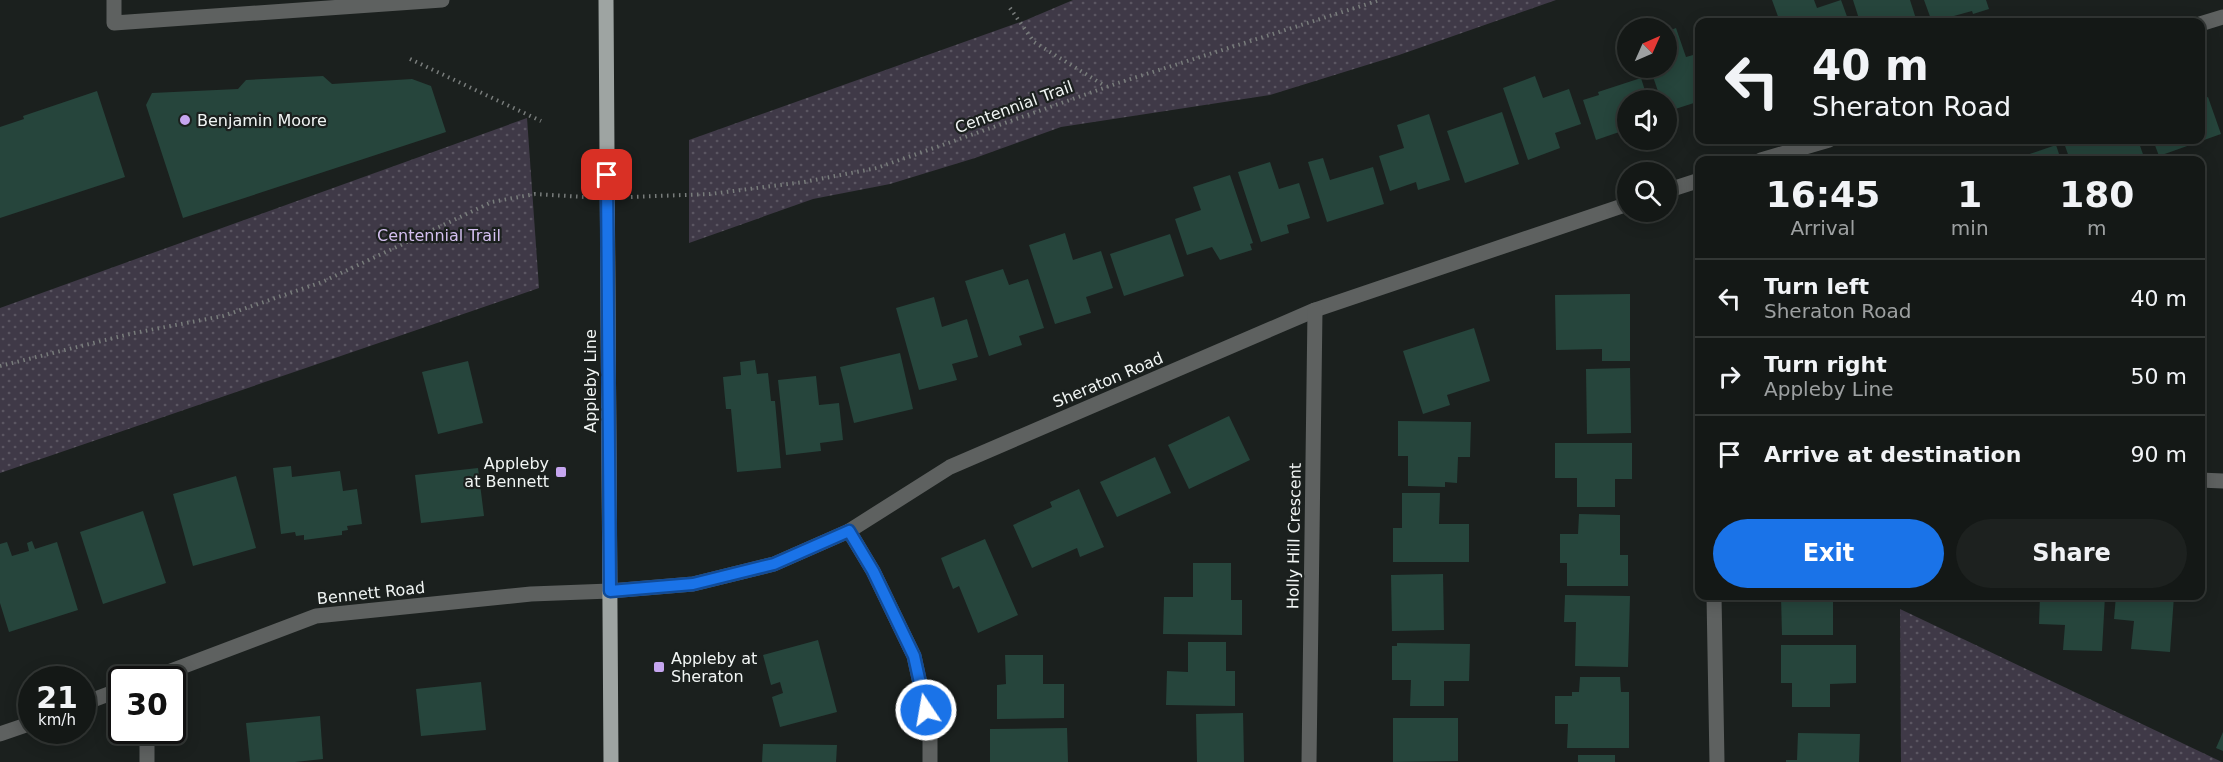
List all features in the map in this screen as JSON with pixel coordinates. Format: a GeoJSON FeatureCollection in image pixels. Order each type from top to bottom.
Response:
{"type":"FeatureCollection","features":[{"type":"Feature","properties":{"kind":"main road","name":"Appleby Line"},"geometry":{"type":"LineString","coordinates":[[606,0],[611,762]]}},
{"type":"Feature","properties":{"kind":"street"},"geometry":{"type":"LineString","coordinates":[[114,0],[114,23],[442,0]]}},
{"type":"Feature","properties":{"kind":"street"},"geometry":{"type":"LineString","coordinates":[[2205,22],[2223,17]]}},
{"type":"Feature","properties":{"kind":"street"},"geometry":{"type":"LineString","coordinates":[[1775,156],[1815,144]]}},
{"type":"Feature","properties":{"kind":"street"},"geometry":{"type":"LineString","coordinates":[[1677,187],[1695,182]]}},
{"type":"Feature","properties":{"kind":"street","name":"Sheraton Road"},"geometry":{"type":"LineString","coordinates":[[610,591],[693,584],[774,564],[849,531],[950,467],[1315,310],[1617,208]]}},
{"type":"Feature","properties":{"kind":"street","name":"Holly Hill Crescent"},"geometry":{"type":"LineString","coordinates":[[1309,762],[1315,310]]}},
{"type":"Feature","properties":{"kind":"street"},"geometry":{"type":"LineString","coordinates":[[2205,480],[2223,481]]}},
{"type":"Feature","properties":{"kind":"street"},"geometry":{"type":"LineString","coordinates":[[849,531],[873,571],[914,656],[930,729],[930,762]]}},
{"type":"Feature","properties":{"kind":"street","name":"Bennett Road"},"geometry":{"type":"LineString","coordinates":[[184,666],[316,616],[531,594],[610,591]]}},
{"type":"Feature","properties":{"kind":"street"},"geometry":{"type":"LineString","coordinates":[[1714,600],[1717,762]]}},
{"type":"Feature","properties":{"kind":"street"},"geometry":{"type":"LineString","coordinates":[[0,734],[18,728]]}},
{"type":"Feature","properties":{"kind":"street"},"geometry":{"type":"LineString","coordinates":[[147,744],[147,762]]}},
{"type":"Feature","properties":{"kind":"path","name":"Centennial Trail"},"geometry":{"type":"LineString","coordinates":[[649,197],[710,194],[804,182],[877,168],[1106,87],[1380,0]]}},
{"type":"Feature","properties":{"kind":"path"},"geometry":{"type":"LineString","coordinates":[[1010,8],[1034,42],[1106,87]]}},
{"type":"Feature","properties":{"kind":"path"},"geometry":{"type":"LineString","coordinates":[[410,59],[541,120]]}},
{"type":"Feature","properties":{"kind":"path"},"geometry":{"type":"LineString","coordinates":[[0,366],[134,333],[224,316],[322,282],[492,202],[535,194],[565,197]]}},
{"type":"Feature","properties":{"kind":"green space"},"geometry":{"type":"Polygon","coordinates":[[[1073,0],[1556,0],[1399,55],[1270,95],[1061,127],[975,158],[890,184],[813,199],[689,243],[689,140],[1026,20],[1073,0]]]}},
{"type":"Feature","properties":{"kind":"green space","name":"Centennial Trail"},"geometry":{"type":"Polygon","coordinates":[[[527,118],[539,288],[0,473],[0,308],[527,118]]]}},
{"type":"Feature","properties":{"kind":"green space"},"geometry":{"type":"Polygon","coordinates":[[[1900,609],[2222,762],[1901,762],[1900,609]]]}},
{"type":"Feature","properties":{"kind":"building"},"geometry":{"type":"Polygon","coordinates":[[[1772,0],[1814,0],[1817,8],[1841,0],[1848,18],[1779,18],[1772,0]]]}},
{"type":"Feature","properties":{"kind":"building"},"geometry":{"type":"Polygon","coordinates":[[[1853,0],[1910,0],[1916,18],[1859,18],[1853,0]]]}},
{"type":"Feature","properties":{"kind":"building"},"geometry":{"type":"Polygon","coordinates":[[[1924,0],[1986,0],[1989,9],[1973,14],[1972,11],[1947,18],[1931,18],[1924,0]]]}},
{"type":"Feature","properties":{"kind":"building"},"geometry":{"type":"Polygon","coordinates":[[[1677,31],[1686,57],[1695,54],[1695,103],[1677,108],[1677,90],[1658,90],[1653,78],[1677,78],[1677,31]]]}},
{"type":"Feature","properties":{"kind":"building"},"geometry":{"type":"Polygon","coordinates":[[[323,76],[332,84],[412,79],[431,86],[446,132],[183,218],[146,105],[152,93],[238,89],[246,80],[323,76]]]}},
{"type":"Feature","properties":{"kind":"building"},"geometry":{"type":"Polygon","coordinates":[[[1535,76],[1543,98],[1569,89],[1581,124],[1555,133],[1560,148],[1528,160],[1503,88],[1535,76]]]}},
{"type":"Feature","properties":{"kind":"building"},"geometry":{"type":"Polygon","coordinates":[[[1641,78],[1645,90],[1617,90],[1617,133],[1596,140],[1583,100],[1599,95],[1598,92],[1641,78]]]}},
{"type":"Feature","properties":{"kind":"building"},"geometry":{"type":"Polygon","coordinates":[[[97,91],[125,177],[0,218],[0,127],[24,119],[23,116],[97,91]]]}},
{"type":"Feature","properties":{"kind":"building"},"geometry":{"type":"Polygon","coordinates":[[[2208,97],[2221,134],[2205,140],[2205,98],[2208,97]]]}},
{"type":"Feature","properties":{"kind":"building"},"geometry":{"type":"Polygon","coordinates":[[[1502,112],[1519,164],[1465,183],[1447,131],[1502,112]]]}},
{"type":"Feature","properties":{"kind":"building"},"geometry":{"type":"Polygon","coordinates":[[[1429,114],[1450,180],[1418,190],[1416,182],[1390,191],[1379,156],[1404,148],[1397,125],[1429,114]]]}},
{"type":"Feature","properties":{"kind":"building"},"geometry":{"type":"Polygon","coordinates":[[[2064,144],[2139,144],[2144,156],[2069,156],[2064,144]]]}},
{"type":"Feature","properties":{"kind":"building"},"geometry":{"type":"Polygon","coordinates":[[[2154,144],[2193,144],[2159,156],[2154,144]]]}},
{"type":"Feature","properties":{"kind":"building"},"geometry":{"type":"Polygon","coordinates":[[[2056,145],[2060,156],[2024,156],[2056,145]]]}},
{"type":"Feature","properties":{"kind":"building"},"geometry":{"type":"Polygon","coordinates":[[[1323,158],[1330,180],[1373,167],[1384,204],[1327,222],[1308,162],[1323,158]]]}},
{"type":"Feature","properties":{"kind":"building"},"geometry":{"type":"Polygon","coordinates":[[[1270,162],[1279,189],[1299,183],[1310,218],[1287,225],[1289,233],[1261,242],[1238,172],[1270,162]]]}},
{"type":"Feature","properties":{"kind":"building"},"geometry":{"type":"Polygon","coordinates":[[[1230,175],[1253,243],[1250,244],[1252,250],[1220,260],[1212,247],[1187,255],[1175,219],[1201,210],[1193,187],[1230,175]]]}},
{"type":"Feature","properties":{"kind":"building"},"geometry":{"type":"Polygon","coordinates":[[[1065,233],[1073,260],[1101,251],[1113,288],[1086,297],[1091,313],[1055,324],[1029,245],[1065,233]]]}},
{"type":"Feature","properties":{"kind":"building"},"geometry":{"type":"Polygon","coordinates":[[[1170,234],[1184,276],[1124,296],[1110,254],[1170,234]]]}},
{"type":"Feature","properties":{"kind":"building"},"geometry":{"type":"Polygon","coordinates":[[[1003,269],[1009,285],[1028,279],[1044,328],[1019,336],[1022,345],[989,356],[965,281],[1003,269]]]}},
{"type":"Feature","properties":{"kind":"building"},"geometry":{"type":"Polygon","coordinates":[[[1630,294],[1630,361],[1602,361],[1602,349],[1556,350],[1555,295],[1630,294]]]}},
{"type":"Feature","properties":{"kind":"building"},"geometry":{"type":"Polygon","coordinates":[[[934,297],[942,327],[967,319],[978,357],[952,364],[957,380],[919,390],[896,308],[934,297]]]}},
{"type":"Feature","properties":{"kind":"building"},"geometry":{"type":"Polygon","coordinates":[[[1474,328],[1490,381],[1447,395],[1450,405],[1423,414],[1403,351],[1474,328]]]}},
{"type":"Feature","properties":{"kind":"building"},"geometry":{"type":"Polygon","coordinates":[[[900,353],[913,409],[854,423],[840,367],[900,353]]]}},
{"type":"Feature","properties":{"kind":"building"},"geometry":{"type":"Polygon","coordinates":[[[755,360],[757,374],[768,373],[771,401],[775,401],[781,468],[737,472],[731,409],[726,409],[723,377],[741,375],[740,362],[755,360]]]}},
{"type":"Feature","properties":{"kind":"building"},"geometry":{"type":"Polygon","coordinates":[[[468,361],[483,423],[438,434],[422,372],[468,361]]]}},
{"type":"Feature","properties":{"kind":"building"},"geometry":{"type":"Polygon","coordinates":[[[1630,368],[1631,433],[1587,434],[1586,369],[1630,368]]]}},
{"type":"Feature","properties":{"kind":"building"},"geometry":{"type":"Polygon","coordinates":[[[816,376],[819,405],[839,403],[843,440],[820,443],[821,451],[786,455],[778,380],[816,376]]]}},
{"type":"Feature","properties":{"kind":"building"},"geometry":{"type":"Polygon","coordinates":[[[1229,416],[1250,460],[1189,489],[1168,445],[1229,416]]]}},
{"type":"Feature","properties":{"kind":"building"},"geometry":{"type":"Polygon","coordinates":[[[1398,421],[1471,422],[1470,457],[1458,457],[1457,483],[1445,482],[1445,487],[1408,486],[1408,456],[1398,456],[1398,421]]]}},
{"type":"Feature","properties":{"kind":"building"},"geometry":{"type":"Polygon","coordinates":[[[1555,443],[1632,443],[1632,479],[1615,479],[1615,507],[1577,507],[1577,478],[1555,478],[1555,443]]]}},
{"type":"Feature","properties":{"kind":"building"},"geometry":{"type":"Polygon","coordinates":[[[1155,457],[1171,493],[1117,517],[1100,482],[1155,457]]]}},
{"type":"Feature","properties":{"kind":"building"},"geometry":{"type":"Polygon","coordinates":[[[291,466],[292,477],[340,471],[343,491],[357,489],[362,524],[347,526],[348,530],[342,531],[342,535],[304,540],[304,535],[296,536],[295,532],[281,534],[273,468],[291,466]]]}},
{"type":"Feature","properties":{"kind":"building"},"geometry":{"type":"Polygon","coordinates":[[[478,468],[484,516],[421,523],[415,475],[478,468]]]}},
{"type":"Feature","properties":{"kind":"building"},"geometry":{"type":"Polygon","coordinates":[[[236,476],[256,548],[193,566],[173,494],[236,476]]]}},
{"type":"Feature","properties":{"kind":"building"},"geometry":{"type":"Polygon","coordinates":[[[1079,489],[1104,547],[1080,557],[1077,548],[1032,568],[1013,525],[1052,507],[1050,502],[1079,489]]]}},
{"type":"Feature","properties":{"kind":"building"},"geometry":{"type":"Polygon","coordinates":[[[1402,493],[1440,493],[1439,524],[1469,524],[1469,562],[1393,562],[1393,528],[1402,528],[1402,493]]]}},
{"type":"Feature","properties":{"kind":"building"},"geometry":{"type":"Polygon","coordinates":[[[143,511],[166,583],[103,604],[80,532],[143,511]]]}},
{"type":"Feature","properties":{"kind":"building"},"geometry":{"type":"Polygon","coordinates":[[[1579,514],[1620,515],[1620,555],[1628,555],[1628,586],[1567,586],[1567,563],[1560,563],[1560,534],[1578,534],[1579,514]]]}},
{"type":"Feature","properties":{"kind":"building"},"geometry":{"type":"Polygon","coordinates":[[[985,539],[1018,615],[978,633],[959,586],[953,589],[941,558],[985,539]]]}},
{"type":"Feature","properties":{"kind":"building"},"geometry":{"type":"Polygon","coordinates":[[[32,541],[35,549],[57,542],[78,610],[9,632],[0,603],[0,544],[7,542],[12,556],[29,551],[27,543],[32,541]]]}},
{"type":"Feature","properties":{"kind":"building"},"geometry":{"type":"Polygon","coordinates":[[[1193,563],[1231,563],[1231,600],[1242,600],[1242,635],[1163,634],[1164,597],[1193,597],[1193,563]]]}},
{"type":"Feature","properties":{"kind":"building"},"geometry":{"type":"Polygon","coordinates":[[[1443,574],[1444,630],[1392,631],[1391,575],[1443,574]]]}},
{"type":"Feature","properties":{"kind":"building"},"geometry":{"type":"Polygon","coordinates":[[[1565,595],[1630,596],[1628,667],[1575,666],[1576,622],[1564,622],[1565,595]]]}},
{"type":"Feature","properties":{"kind":"building"},"geometry":{"type":"Polygon","coordinates":[[[1781,600],[1833,600],[1833,635],[1782,635],[1781,600]]]}},
{"type":"Feature","properties":{"kind":"building"},"geometry":{"type":"Polygon","coordinates":[[[2040,600],[2105,600],[2102,651],[2063,650],[2065,625],[2039,624],[2040,600]]]}},
{"type":"Feature","properties":{"kind":"building"},"geometry":{"type":"Polygon","coordinates":[[[2116,600],[2174,600],[2170,652],[2131,649],[2134,621],[2114,619],[2116,600]]]}},
{"type":"Feature","properties":{"kind":"building"},"geometry":{"type":"Polygon","coordinates":[[[818,640],[837,712],[780,727],[772,697],[783,693],[780,682],[771,685],[763,655],[818,640]]]}},
{"type":"Feature","properties":{"kind":"building"},"geometry":{"type":"Polygon","coordinates":[[[1188,642],[1226,642],[1226,671],[1235,671],[1235,706],[1166,705],[1167,671],[1188,672],[1188,642]]]}},
{"type":"Feature","properties":{"kind":"building"},"geometry":{"type":"Polygon","coordinates":[[[1397,643],[1470,644],[1469,681],[1444,681],[1444,706],[1410,706],[1411,680],[1392,680],[1392,646],[1397,646],[1397,643]]]}},
{"type":"Feature","properties":{"kind":"building"},"geometry":{"type":"Polygon","coordinates":[[[1781,645],[1856,645],[1856,683],[1830,684],[1830,707],[1792,707],[1792,683],[1781,683],[1781,645]]]}},
{"type":"Feature","properties":{"kind":"building"},"geometry":{"type":"Polygon","coordinates":[[[1005,655],[1043,655],[1043,684],[1064,684],[1064,718],[997,719],[997,685],[1006,684],[1005,655]]]}},
{"type":"Feature","properties":{"kind":"building"},"geometry":{"type":"Polygon","coordinates":[[[1580,677],[1620,677],[1621,692],[1629,692],[1629,748],[1567,748],[1568,724],[1555,724],[1555,696],[1572,696],[1572,692],[1579,692],[1580,677]]]}},
{"type":"Feature","properties":{"kind":"building"},"geometry":{"type":"Polygon","coordinates":[[[481,682],[486,730],[421,736],[416,689],[481,682]]]}},
{"type":"Feature","properties":{"kind":"building"},"geometry":{"type":"Polygon","coordinates":[[[1243,713],[1244,762],[1197,762],[1196,714],[1243,713]]]}},
{"type":"Feature","properties":{"kind":"building"},"geometry":{"type":"Polygon","coordinates":[[[320,716],[323,759],[295,762],[250,762],[246,723],[320,716]]]}},
{"type":"Feature","properties":{"kind":"building"},"geometry":{"type":"Polygon","coordinates":[[[1393,718],[1458,718],[1458,761],[1393,762],[1393,718]]]}},
{"type":"Feature","properties":{"kind":"building"},"geometry":{"type":"Polygon","coordinates":[[[1067,728],[1068,762],[990,762],[990,729],[1067,728]]]}},
{"type":"Feature","properties":{"kind":"building"},"geometry":{"type":"Polygon","coordinates":[[[2223,732],[2223,751],[2216,748],[2223,732]]]}},
{"type":"Feature","properties":{"kind":"building"},"geometry":{"type":"Polygon","coordinates":[[[1798,733],[1860,734],[1859,762],[1786,762],[1786,760],[1797,760],[1798,733]]]}},
{"type":"Feature","properties":{"kind":"building"},"geometry":{"type":"Polygon","coordinates":[[[763,744],[837,745],[836,762],[762,762],[763,744]]]}},
{"type":"Feature","properties":{"kind":"building"},"geometry":{"type":"Polygon","coordinates":[[[1578,755],[1615,755],[1615,762],[1578,762],[1578,755]]]}},
{"type":"Feature","properties":{"kind":"place","name":"Benjamin Moore"},"geometry":{"type":"Point","coordinates":[185,120]}},
{"type":"Feature","properties":{"kind":"place","name":"Appleby at Bennett"},"geometry":{"type":"Point","coordinates":[561,472]}},
{"type":"Feature","properties":{"kind":"place","name":"Appleby at Sheraton"},"geometry":{"type":"Point","coordinates":[659,667]}},
{"type":"Feature","properties":{"kind":"route"},"geometry":{"type":"LineString","coordinates":[[607,175],[610,591],[693,584],[774,564],[849,531],[873,571],[914,656],[926,710]]}}]}
